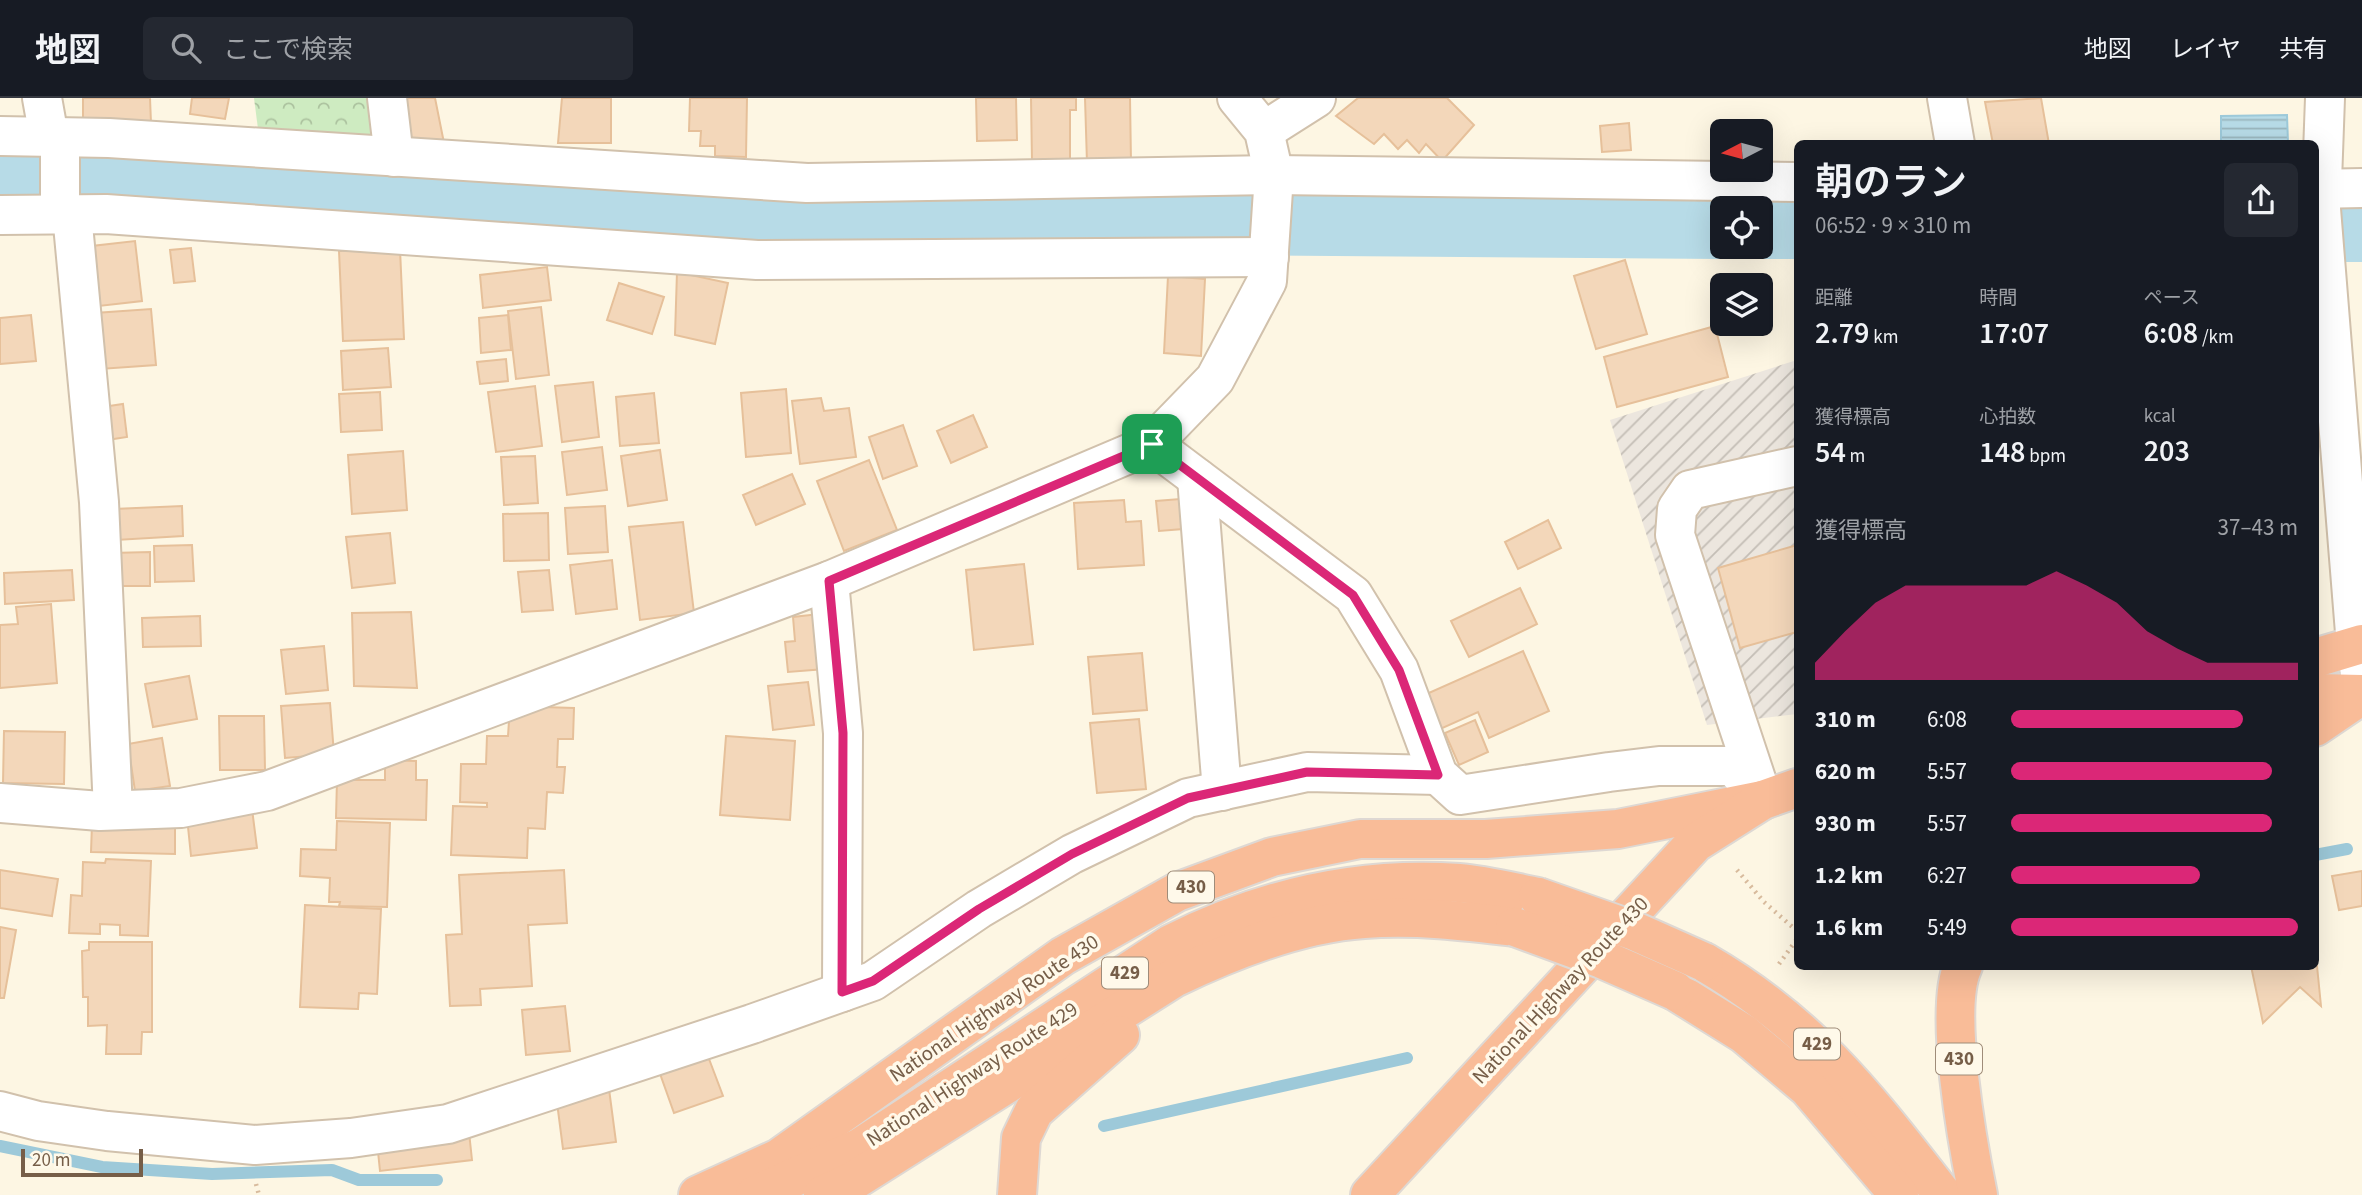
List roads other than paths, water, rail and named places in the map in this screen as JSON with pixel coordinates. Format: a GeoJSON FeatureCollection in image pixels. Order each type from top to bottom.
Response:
{"type":"FeatureCollection","features":[{"type":"Feature","properties":{"kind":"highway"},"geometry":{"type":"LineString","coordinates":[[2319,657],[2359,644]]}},
{"type":"Feature","properties":{"kind":"highway"},"geometry":{"type":"LineString","coordinates":[[2319,693],[2362,695]]}},
{"type":"Feature","properties":{"kind":"highway"},"geometry":{"type":"LineString","coordinates":[[2319,724],[2362,695]]}},
{"type":"Feature","properties":{"kind":"highway","name":"National Highway Route 430"},"geometry":{"type":"LineString","coordinates":[[698,1195],[779,1158],[1063,956],[1177,892],[1260,861],[1360,839],[1486,839],[1618,829],[1780,794]]}},
{"type":"Feature","properties":{"kind":"highway","name":"National Highway Route 430"},"geometry":{"type":"LineString","coordinates":[[1370,1195],[1695,843],[1780,794]]}},
{"type":"Feature","properties":{"kind":"highway","name":"National Highway Route 429"},"geometry":{"type":"LineString","coordinates":[[755,1195],[861,1147],[1160,951],[1218,920],[1322,891],[1385,883],[1460,883],[1538,897],[1632,930],[1704,962],[1751,989],[1801,1029],[1846,1073],[1943,1195]]}},
{"type":"Feature","properties":{"kind":"highway","name":"National Highway Route 429"},"geometry":{"type":"LineString","coordinates":[[823,1195],[853,1181],[1174,978],[1214,959],[1279,936],[1363,919],[1447,919],[1515,927],[1602,959],[1675,991],[1744,1034],[1808,1088],[1899,1195]]}},
{"type":"Feature","properties":{"kind":"highway","name":"430"},"geometry":{"type":"LineString","coordinates":[[1962,970],[1955,1022],[1969,1152],[1978,1195]]}},
{"type":"Feature","properties":{"kind":"highway","name":"National Highway Route 429"},"geometry":{"type":"LineString","coordinates":[[1017,1195],[1021,1138],[1034,1111],[1144,1014],[1174,978]]}},
{"type":"Feature","properties":{"kind":"street"},"geometry":{"type":"LineString","coordinates":[[42,98],[55,137],[66,214],[99,502],[113,810]]}},
{"type":"Feature","properties":{"kind":"street"},"geometry":{"type":"LineString","coordinates":[[387,98],[394,158]]}},
{"type":"Feature","properties":{"kind":"street"},"geometry":{"type":"LineString","coordinates":[[0,803],[113,810],[181,808],[267,791],[829,581],[1152,444],[1215,379],[1267,281],[1274,181],[1264,131],[1237,98]]}},
{"type":"Feature","properties":{"kind":"street"},"geometry":{"type":"LineString","coordinates":[[1264,131],[1317,98]]}},
{"type":"Feature","properties":{"kind":"street"},"geometry":{"type":"LineString","coordinates":[[1947,98],[1954,140]]}},
{"type":"Feature","properties":{"kind":"street"},"geometry":{"type":"LineString","coordinates":[[2325,98],[2319,195],[2328,271],[2362,687]]}},
{"type":"Feature","properties":{"kind":"street"},"geometry":{"type":"LineString","coordinates":[[0,136],[55,137],[807,183],[1794,182]]}},
{"type":"Feature","properties":{"kind":"street"},"geometry":{"type":"LineString","coordinates":[[2319,195],[2362,188]]}},
{"type":"Feature","properties":{"kind":"street"},"geometry":{"type":"LineString","coordinates":[[0,215],[106,214],[757,260],[1270,250]]}},
{"type":"Feature","properties":{"kind":"street"},"geometry":{"type":"LineString","coordinates":[[1152,444],[1353,595],[1399,670],[1438,775],[1460,795],[1659,766],[1733,766],[1780,794]]}},
{"type":"Feature","properties":{"kind":"street"},"geometry":{"type":"LineString","coordinates":[[1780,794],[1675,535],[1677,509],[1690,490],[1794,467]]}},
{"type":"Feature","properties":{"kind":"street"},"geometry":{"type":"LineString","coordinates":[[1197,478],[1222,791]]}},
{"type":"Feature","properties":{"kind":"street"},"geometry":{"type":"LineString","coordinates":[[829,581],[843,733],[842,992]]}},
{"type":"Feature","properties":{"kind":"street"},"geometry":{"type":"LineString","coordinates":[[0,1111],[38,1121],[107,1131],[255,1145],[351,1138],[448,1124],[873,981],[979,909],[1072,854],[1188,798],[1307,772],[1438,775]]}},
{"type":"Feature","properties":{"kind":"water"},"geometry":{"type":"Polygon","coordinates":[[[2287,115],[2288,140],[2221,140],[2221,116],[2287,115]]]}},
{"type":"Feature","properties":{"kind":"waterway"},"geometry":{"type":"LineString","coordinates":[[0,176],[122,177],[636,223],[1217,218],[1710,222]]}},
{"type":"Feature","properties":{"kind":"waterway"},"geometry":{"type":"LineString","coordinates":[[1773,222],[1794,222]]}},
{"type":"Feature","properties":{"kind":"waterway"},"geometry":{"type":"LineString","coordinates":[[2319,225],[2362,225]]}},
{"type":"Feature","properties":{"kind":"waterway"},"geometry":{"type":"LineString","coordinates":[[2319,854],[2347,849]]}},
{"type":"Feature","properties":{"kind":"waterway"},"geometry":{"type":"LineString","coordinates":[[1104,1126],[1407,1058]]}},
{"type":"Feature","properties":{"kind":"waterway"},"geometry":{"type":"LineString","coordinates":[[0,1146],[102,1167],[212,1174],[332,1170],[359,1180],[437,1180]]}}]}
